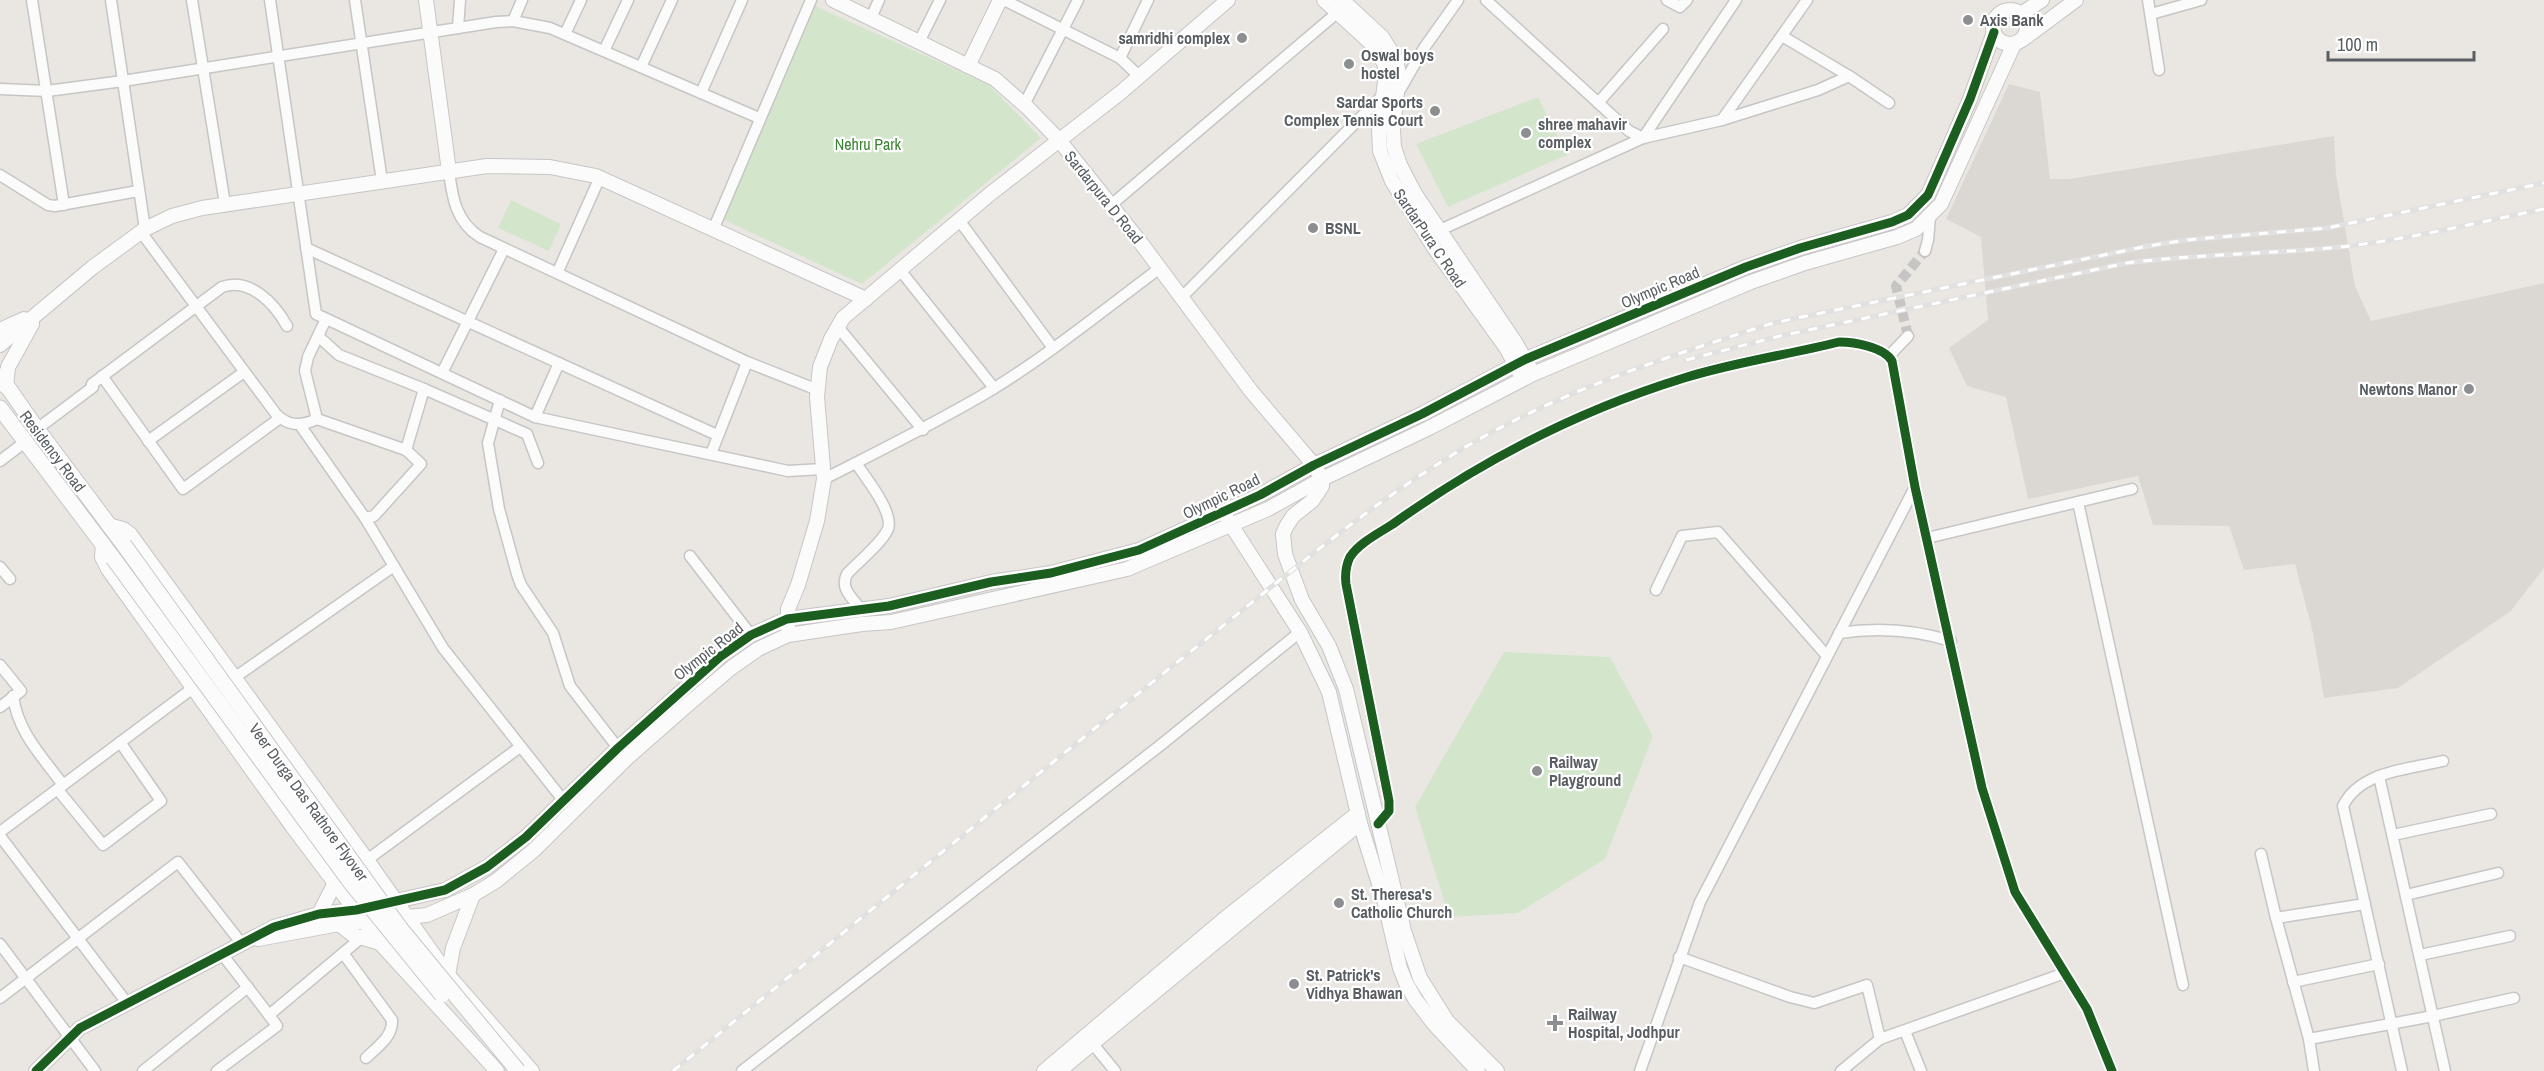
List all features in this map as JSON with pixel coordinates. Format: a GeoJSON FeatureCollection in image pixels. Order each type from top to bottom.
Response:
{"type":"FeatureCollection","features":[{"type":"Feature","properties":{"kind":"main road","name":"Residency Road"},"geometry":{"type":"LineString","coordinates":[[3,381],[108,525]]}},
{"type":"Feature","properties":{"kind":"main road","name":"Residency Road"},"geometry":{"type":"LineString","coordinates":[[0,408],[103,544]]}},
{"type":"Feature","properties":{"kind":"main road","name":"Veer Durga Das Rathore Flyover"},"geometry":{"type":"LineString","coordinates":[[108,525],[400,928],[518,1071]]}},
{"type":"Feature","properties":{"kind":"main road","name":"Veer Durga Das Rathore Flyover"},"geometry":{"type":"LineString","coordinates":[[103,544],[351,883],[505,1071]]}},
{"type":"Feature","properties":{"kind":"street"},"geometry":{"type":"LineString","coordinates":[[32,0],[64,205]]}},
{"type":"Feature","properties":{"kind":"street"},"geometry":{"type":"LineString","coordinates":[[111,0],[143,231],[195,306],[284,422],[300,425],[317,419],[406,450],[420,461],[421,464],[374,516],[366,518]]}},
{"type":"Feature","properties":{"kind":"street"},"geometry":{"type":"LineString","coordinates":[[192,0],[225,204]]}},
{"type":"Feature","properties":{"kind":"street"},"geometry":{"type":"LineString","coordinates":[[270,0],[316,314],[535,417],[788,471],[823,474],[856,463],[923,430],[994,388],[1053,348],[1160,268]]}},
{"type":"Feature","properties":{"kind":"street"},"geometry":{"type":"LineString","coordinates":[[355,0],[382,181]]}},
{"type":"Feature","properties":{"kind":"street"},"geometry":{"type":"LineString","coordinates":[[426,0],[452,192],[460,217],[471,231],[504,249],[747,362],[818,390]]}},
{"type":"Feature","properties":{"kind":"street"},"geometry":{"type":"LineString","coordinates":[[458,28],[460,0]]}},
{"type":"Feature","properties":{"kind":"street"},"geometry":{"type":"LineString","coordinates":[[513,21],[522,0]]}},
{"type":"Feature","properties":{"kind":"street"},"geometry":{"type":"LineString","coordinates":[[565,34],[581,0]]}},
{"type":"Feature","properties":{"kind":"street"},"geometry":{"type":"LineString","coordinates":[[604,51],[628,0]]}},
{"type":"Feature","properties":{"kind":"street"},"geometry":{"type":"LineString","coordinates":[[641,67],[672,0]]}},
{"type":"Feature","properties":{"kind":"street"},"geometry":{"type":"LineString","coordinates":[[701,93],[742,0]]}},
{"type":"Feature","properties":{"kind":"street"},"geometry":{"type":"LineString","coordinates":[[712,230],[811,0]]}},
{"type":"Feature","properties":{"kind":"street","name":"Sardarpura D Road"},"geometry":{"type":"LineString","coordinates":[[833,0],[995,79],[1024,105],[1059,140],[1111,205],[1251,391],[1314,465],[1322,479]]}},
{"type":"Feature","properties":{"kind":"street"},"geometry":{"type":"LineString","coordinates":[[870,18],[879,0]]}},
{"type":"Feature","properties":{"kind":"street"},"geometry":{"type":"LineString","coordinates":[[919,42],[940,0]]}},
{"type":"Feature","properties":{"kind":"street"},"geometry":{"type":"LineString","coordinates":[[968,66],[1002,0],[1120,58],[1139,76]]}},
{"type":"Feature","properties":{"kind":"street"},"geometry":{"type":"LineString","coordinates":[[1024,105],[1078,0]]}},
{"type":"Feature","properties":{"kind":"street"},"geometry":{"type":"LineString","coordinates":[[1120,58],[1148,0]]}},
{"type":"Feature","properties":{"kind":"street"},"geometry":{"type":"LineString","coordinates":[[788,636],[788,609],[798,585],[817,522],[823,474],[818,390],[820,367],[843,318],[959,220],[1139,76],[1227,0]]}},
{"type":"Feature","properties":{"kind":"street","name":"SardarPura C Road"},"geometry":{"type":"LineString","coordinates":[[1324,0],[1340,6],[1382,37],[1392,50],[1399,66],[1379,130],[1380,151],[1392,181],[1412,215],[1495,332],[1521,362]]}},
{"type":"Feature","properties":{"kind":"street"},"geometry":{"type":"LineString","coordinates":[[1181,298],[1390,94],[1458,0]]}},
{"type":"Feature","properties":{"kind":"street"},"geometry":{"type":"LineString","coordinates":[[1486,0],[1629,131],[1643,138]]}},
{"type":"Feature","properties":{"kind":"street"},"geometry":{"type":"LineString","coordinates":[[1667,0],[1680,7],[1687,0]]}},
{"type":"Feature","properties":{"kind":"street"},"geometry":{"type":"LineString","coordinates":[[1643,138],[1736,0]]}},
{"type":"Feature","properties":{"kind":"street"},"geometry":{"type":"LineString","coordinates":[[1722,120],[1807,0]]}},
{"type":"Feature","properties":{"kind":"street","name":"Olympic Road"},"geometry":{"type":"LineString","coordinates":[[245,942],[339,924],[408,919],[435,912],[473,895],[496,881],[534,850],[627,758],[731,668],[758,649],[788,636],[862,624],[891,622],[1109,573],[1314,465],[1422,414],[1521,362],[1746,267],[1908,215],[1928,195],[1970,99],[1994,26],[1998,0]]}},
{"type":"Feature","properties":{"kind":"street"},"geometry":{"type":"LineString","coordinates":[[2042,0],[1999,14],[1994,26],[2002,42],[2018,42],[2076,0]]}},
{"type":"Feature","properties":{"kind":"street"},"geometry":{"type":"LineString","coordinates":[[2148,0],[2159,70]]}},
{"type":"Feature","properties":{"kind":"street"},"geometry":{"type":"LineString","coordinates":[[2151,14],[2201,0]]}},
{"type":"Feature","properties":{"kind":"street"},"geometry":{"type":"LineString","coordinates":[[1111,205],[1340,6]]}},
{"type":"Feature","properties":{"kind":"street"},"geometry":{"type":"LineString","coordinates":[[2015,8],[2028,26],[2018,42]]}},
{"type":"Feature","properties":{"kind":"street"},"geometry":{"type":"LineString","coordinates":[[0,90],[47,91],[123,81],[513,21],[550,28],[759,118]]}},
{"type":"Feature","properties":{"kind":"street"},"geometry":{"type":"LineString","coordinates":[[1598,103],[1664,29]]}},
{"type":"Feature","properties":{"kind":"street"},"geometry":{"type":"LineString","coordinates":[[1782,36],[1849,76],[1888,103]]}},
{"type":"Feature","properties":{"kind":"street","name":"Olympic Road"},"geometry":{"type":"LineString","coordinates":[[36,1071],[80,1028],[274,927],[319,914],[356,910],[445,890],[487,867],[526,837],[618,748],[721,656],[751,635],[787,620],[860,608],[889,606],[991,582],[1142,556],[1232,525],[1429,428],[1528,376],[1751,282],[1805,263],[1898,237],[1916,229],[1930,217],[1946,194],[1985,105],[2018,42]]}},
{"type":"Feature","properties":{"kind":"street"},"geometry":{"type":"LineString","coordinates":[[1440,230],[1643,138],[1722,120],[1818,90],[1849,76]]}},
{"type":"Feature","properties":{"kind":"street","name":"SardarPura C Road"},"geometry":{"type":"LineString","coordinates":[[1390,94],[1394,147],[1415,194],[1440,230],[1528,376]]}},
{"type":"Feature","properties":{"kind":"street"},"geometry":{"type":"LineString","coordinates":[[0,345],[93,267],[143,231],[172,216],[225,204],[487,166],[550,167],[600,177],[866,299]]}},
{"type":"Feature","properties":{"kind":"street"},"geometry":{"type":"LineString","coordinates":[[0,175],[48,205],[64,205],[138,191]]}},
{"type":"Feature","properties":{"kind":"street"},"geometry":{"type":"LineString","coordinates":[[559,269],[600,177]]}},
{"type":"Feature","properties":{"kind":"street"},"geometry":{"type":"LineString","coordinates":[[1925,251],[1930,217]]}},
{"type":"Feature","properties":{"kind":"street"},"geometry":{"type":"LineString","coordinates":[[959,220],[1053,348]]}},
{"type":"Feature","properties":{"kind":"street"},"geometry":{"type":"LineString","coordinates":[[306,248],[717,435]]}},
{"type":"Feature","properties":{"kind":"street"},"geometry":{"type":"LineString","coordinates":[[442,373],[504,249]]}},
{"type":"Feature","properties":{"kind":"street"},"geometry":{"type":"LineString","coordinates":[[900,270],[994,388]]}},
{"type":"Feature","properties":{"kind":"street"},"geometry":{"type":"LineString","coordinates":[[37,429],[93,387],[92,384],[102,375],[222,287],[242,285],[271,304],[287,326]]}},
{"type":"Feature","properties":{"kind":"street"},"geometry":{"type":"LineString","coordinates":[[4,326],[39,312]]}},
{"type":"Feature","properties":{"kind":"street"},"geometry":{"type":"LineString","coordinates":[[3,381],[8,367],[39,312]]}},
{"type":"Feature","properties":{"kind":"street"},"geometry":{"type":"LineString","coordinates":[[317,419],[305,371],[308,357],[326,319]]}},
{"type":"Feature","properties":{"kind":"street"},"geometry":{"type":"LineString","coordinates":[[838,327],[923,430]]}},
{"type":"Feature","properties":{"kind":"street"},"geometry":{"type":"LineString","coordinates":[[318,336],[339,355],[528,434],[538,463]]}},
{"type":"Feature","properties":{"kind":"street"},"geometry":{"type":"LineString","coordinates":[[1889,356],[1908,336]]}},
{"type":"Feature","properties":{"kind":"street"},"geometry":{"type":"LineString","coordinates":[[1378,824],[1389,811],[1389,801],[1346,584],[1347,564],[1356,550],[1413,509],[1501,456],[1590,413],[1648,390],[1716,369],[1839,342],[1852,343],[1884,352],[1889,356],[1915,487],[1982,788],[2015,892],[2087,1009],[2112,1071]]}},
{"type":"Feature","properties":{"kind":"street"},"geometry":{"type":"LineString","coordinates":[[711,454],[747,362]]}},
{"type":"Feature","properties":{"kind":"street"},"geometry":{"type":"LineString","coordinates":[[535,417],[559,363]]}},
{"type":"Feature","properties":{"kind":"street"},"geometry":{"type":"LineString","coordinates":[[148,441],[244,372]]}},
{"type":"Feature","properties":{"kind":"street"},"geometry":{"type":"LineString","coordinates":[[102,375],[183,489],[280,418]]}},
{"type":"Feature","properties":{"kind":"street"},"geometry":{"type":"LineString","coordinates":[[406,450],[424,389]]}},
{"type":"Feature","properties":{"kind":"street"},"geometry":{"type":"LineString","coordinates":[[500,400],[488,443],[497,498],[521,585],[553,633],[570,686],[618,748]]}},
{"type":"Feature","properties":{"kind":"street"},"geometry":{"type":"LineString","coordinates":[[0,418],[22,439],[0,461]]}},
{"type":"Feature","properties":{"kind":"street"},"geometry":{"type":"LineString","coordinates":[[300,425],[366,518],[443,648],[563,800]]}},
{"type":"Feature","properties":{"kind":"street"},"geometry":{"type":"LineString","coordinates":[[856,463],[884,507],[889,524],[883,537],[847,574],[844,580],[847,593],[860,608]]}},
{"type":"Feature","properties":{"kind":"street"},"geometry":{"type":"LineString","coordinates":[[1322,479],[1319,493],[1293,516],[1286,527],[1283,534],[1285,554],[1302,600],[1329,646],[1346,689],[1404,931],[1420,978],[1447,1022],[1497,1071]]}},
{"type":"Feature","properties":{"kind":"street"},"geometry":{"type":"LineString","coordinates":[[1640,1071],[1700,902],[1915,487]]}},
{"type":"Feature","properties":{"kind":"street"},"geometry":{"type":"LineString","coordinates":[[1926,538],[2132,489]]}},
{"type":"Feature","properties":{"kind":"street"},"geometry":{"type":"LineString","coordinates":[[2078,502],[2183,985]]}},
{"type":"Feature","properties":{"kind":"street"},"geometry":{"type":"LineString","coordinates":[[1224,512],[1300,632],[1329,692],[1359,818],[1406,983],[1434,1024],[1478,1071]]}},
{"type":"Feature","properties":{"kind":"street"},"geometry":{"type":"LineString","coordinates":[[108,525],[123,529],[130,534],[368,860],[448,975],[532,1071]]}},
{"type":"Feature","properties":{"kind":"street"},"geometry":{"type":"LineString","coordinates":[[1656,590],[1682,537],[1718,532],[1827,656]]}},
{"type":"Feature","properties":{"kind":"street"},"geometry":{"type":"LineString","coordinates":[[103,544],[102,557],[108,569],[380,943],[497,1071]]}},
{"type":"Feature","properties":{"kind":"street"},"geometry":{"type":"LineString","coordinates":[[690,556],[751,635]]}},
{"type":"Feature","properties":{"kind":"street"},"geometry":{"type":"LineString","coordinates":[[234,678],[394,566]]}},
{"type":"Feature","properties":{"kind":"street"},"geometry":{"type":"LineString","coordinates":[[0,567],[10,579]]}},
{"type":"Feature","properties":{"kind":"street"},"geometry":{"type":"LineString","coordinates":[[1839,633],[1873,628],[1923,632],[1951,641]]}},
{"type":"Feature","properties":{"kind":"street"},"geometry":{"type":"LineString","coordinates":[[742,1071],[1162,744],[1300,632]]}},
{"type":"Feature","properties":{"kind":"street"},"geometry":{"type":"LineString","coordinates":[[0,665],[21,690],[0,707]]}},
{"type":"Feature","properties":{"kind":"street"},"geometry":{"type":"LineString","coordinates":[[127,1003],[0,834],[193,688]]}},
{"type":"Feature","properties":{"kind":"street"},"geometry":{"type":"LineString","coordinates":[[14,696],[16,715],[21,728],[98,842],[103,845],[161,801],[120,742]]}},
{"type":"Feature","properties":{"kind":"street"},"geometry":{"type":"LineString","coordinates":[[368,860],[520,747]]}},
{"type":"Feature","properties":{"kind":"street"},"geometry":{"type":"LineString","coordinates":[[2402,1071],[2343,807],[2348,797],[2361,784],[2379,776],[2443,761]]}},
{"type":"Feature","properties":{"kind":"street"},"geometry":{"type":"LineString","coordinates":[[2379,776],[2445,1071]]}},
{"type":"Feature","properties":{"kind":"street"},"geometry":{"type":"LineString","coordinates":[[2393,835],[2491,814]]}},
{"type":"Feature","properties":{"kind":"street"},"geometry":{"type":"LineString","coordinates":[[1059,1071],[1359,818]]}},
{"type":"Feature","properties":{"kind":"street"},"geometry":{"type":"LineString","coordinates":[[1044,1071],[1223,920],[1359,818]]}},
{"type":"Feature","properties":{"kind":"street"},"geometry":{"type":"LineString","coordinates":[[1366,841],[1381,838]]}},
{"type":"Feature","properties":{"kind":"street"},"geometry":{"type":"LineString","coordinates":[[2262,854],[2314,1071]]}},
{"type":"Feature","properties":{"kind":"street"},"geometry":{"type":"LineString","coordinates":[[0,998],[178,862],[245,942]]}},
{"type":"Feature","properties":{"kind":"street"},"geometry":{"type":"LineString","coordinates":[[2406,895],[2499,873]]}},
{"type":"Feature","properties":{"kind":"street"},"geometry":{"type":"LineString","coordinates":[[319,914],[336,883]]}},
{"type":"Feature","properties":{"kind":"street"},"geometry":{"type":"LineString","coordinates":[[424,989],[448,975],[453,948],[473,895]]}},
{"type":"Feature","properties":{"kind":"street"},"geometry":{"type":"LineString","coordinates":[[2276,918],[2365,904]]}},
{"type":"Feature","properties":{"kind":"street"},"geometry":{"type":"LineString","coordinates":[[339,924],[361,938],[380,943]]}},
{"type":"Feature","properties":{"kind":"street"},"geometry":{"type":"LineString","coordinates":[[2420,955],[2510,936]]}},
{"type":"Feature","properties":{"kind":"street"},"geometry":{"type":"LineString","coordinates":[[269,1016],[361,938]]}},
{"type":"Feature","properties":{"kind":"street"},"geometry":{"type":"LineString","coordinates":[[0,944],[95,1071]]}},
{"type":"Feature","properties":{"kind":"street"},"geometry":{"type":"LineString","coordinates":[[344,953],[392,1020],[393,1027],[388,1036],[366,1058]]}},
{"type":"Feature","properties":{"kind":"street"},"geometry":{"type":"LineString","coordinates":[[217,1071],[278,1026],[222,954]]}},
{"type":"Feature","properties":{"kind":"street"},"geometry":{"type":"LineString","coordinates":[[1679,957],[1790,998],[1814,1003],[1867,985],[1880,1039]]}},
{"type":"Feature","properties":{"kind":"street"},"geometry":{"type":"LineString","coordinates":[[2293,982],[2379,964]]}},
{"type":"Feature","properties":{"kind":"street"},"geometry":{"type":"LineString","coordinates":[[1841,1071],[1880,1039],[2065,973]]}},
{"type":"Feature","properties":{"kind":"street"},"geometry":{"type":"LineString","coordinates":[[143,1071],[248,987]]}},
{"type":"Feature","properties":{"kind":"street"},"geometry":{"type":"LineString","coordinates":[[2308,1039],[2433,1016],[2514,998]]}},
{"type":"Feature","properties":{"kind":"street"},"geometry":{"type":"LineString","coordinates":[[1905,1031],[1921,1071]]}},
{"type":"Feature","properties":{"kind":"street"},"geometry":{"type":"LineString","coordinates":[[1092,1042],[1115,1071]]}},
{"type":"Feature","properties":{"kind":"street"},"geometry":{"type":"LineString","coordinates":[[230,1061],[237,1071]]}},
{"type":"Feature","properties":{"kind":"shaded area"},"geometry":{"type":"Polygon","coordinates":[[[2009,84],[2040,92],[2050,179],[2069,179],[2334,136],[2336,175],[2355,286],[2371,321],[2544,283],[2544,568],[2511,611],[2398,688],[2324,698],[2313,633],[2295,564],[2244,570],[2229,526],[2153,525],[2138,476],[2028,499],[2006,397],[1967,386],[1949,348],[1988,320],[1981,237],[1946,219],[2009,84]]]}},
{"type":"Feature","properties":{"kind":"green space","name":"Nehru Park"},"geometry":{"type":"Polygon","coordinates":[[[815,6],[988,84],[1041,138],[862,284],[722,219],[815,6]]]}},
{"type":"Feature","properties":{"kind":"green space"},"geometry":{"type":"Polygon","coordinates":[[[1538,97],[1567,155],[1448,207],[1416,144],[1538,97]]]}},
{"type":"Feature","properties":{"kind":"green space"},"geometry":{"type":"Polygon","coordinates":[[[511,200],[561,224],[549,251],[498,228],[511,200]]]}},
{"type":"Feature","properties":{"kind":"green space","name":"Railway Playground"},"geometry":{"type":"Polygon","coordinates":[[[1504,652],[1610,657],[1653,736],[1605,859],[1518,913],[1449,917],[1415,807],[1504,652]]]}},
{"type":"Feature","properties":{"kind":"tunnel"},"geometry":{"type":"LineString","coordinates":[[1908,336],[1896,286],[1925,251]]}},
{"type":"Feature","properties":{"kind":"railway"},"geometry":{"type":"LineString","coordinates":[[673,1071],[1332,539],[1452,455],[1527,414],[1630,371],[1770,324],[1792,319],[2148,246],[2186,240],[2327,228],[2544,183]]}},
{"type":"Feature","properties":{"kind":"railway"},"geometry":{"type":"LineString","coordinates":[[1686,360],[1780,336],[2127,263],[2347,246],[2432,232],[2544,209]]}},
{"type":"Feature","properties":{"kind":"cycle path"},"geometry":{"type":"LineString","coordinates":[[36,1071],[80,1028],[274,927],[319,914],[356,910],[445,890],[487,867],[526,837],[618,748],[721,656],[751,635],[787,619],[889,606],[991,582],[1051,573],[1139,550],[1260,495],[1314,465],[1422,414],[1526,359],[1746,267],[1908,215],[1928,195],[1970,99],[1994,32]]}},
{"type":"Feature","properties":{"kind":"cycle path"},"geometry":{"type":"LineString","coordinates":[[1378,824],[1389,811],[1389,801],[1346,581],[1346,570],[1350,557],[1359,547],[1461,479],[1532,439],[1607,405],[1703,372],[1742,363],[1839,342],[1868,346],[1882,352],[1892,361],[1915,487],[1982,788],[2015,892],[2087,1009],[2112,1071]]}},
{"type":"Feature","properties":{"kind":"place","name":"Axis Bank"},"geometry":{"type":"Point","coordinates":[1968,20]}},
{"type":"Feature","properties":{"kind":"place","name":"samridhi complex"},"geometry":{"type":"Point","coordinates":[1242,38]}},
{"type":"Feature","properties":{"kind":"place","name":"Oswal boys hostel"},"geometry":{"type":"Point","coordinates":[1349,64]}},
{"type":"Feature","properties":{"kind":"place","name":"Sardar Sports Complex Tennis Court"},"geometry":{"type":"Point","coordinates":[1435,111]}},
{"type":"Feature","properties":{"kind":"place","name":"shree mahavir complex"},"geometry":{"type":"Point","coordinates":[1526,133]}},
{"type":"Feature","properties":{"kind":"place","name":"BSNL"},"geometry":{"type":"Point","coordinates":[1313,228]}},
{"type":"Feature","properties":{"kind":"place","name":"Newtons Manor"},"geometry":{"type":"Point","coordinates":[2469,389]}},
{"type":"Feature","properties":{"kind":"place","name":"Railway Playground"},"geometry":{"type":"Point","coordinates":[1537,771]}},
{"type":"Feature","properties":{"kind":"place","name":"St. Theresa's Catholic Church"},"geometry":{"type":"Point","coordinates":[1339,903]}},
{"type":"Feature","properties":{"kind":"place","name":"St. Patrick's Vidhya Bhawan"},"geometry":{"type":"Point","coordinates":[1294,984]}},
{"type":"Feature","properties":{"kind":"place","name":"Railway Hospital, Jodhpur"},"geometry":{"type":"Point","coordinates":[1555,1023]}}]}
